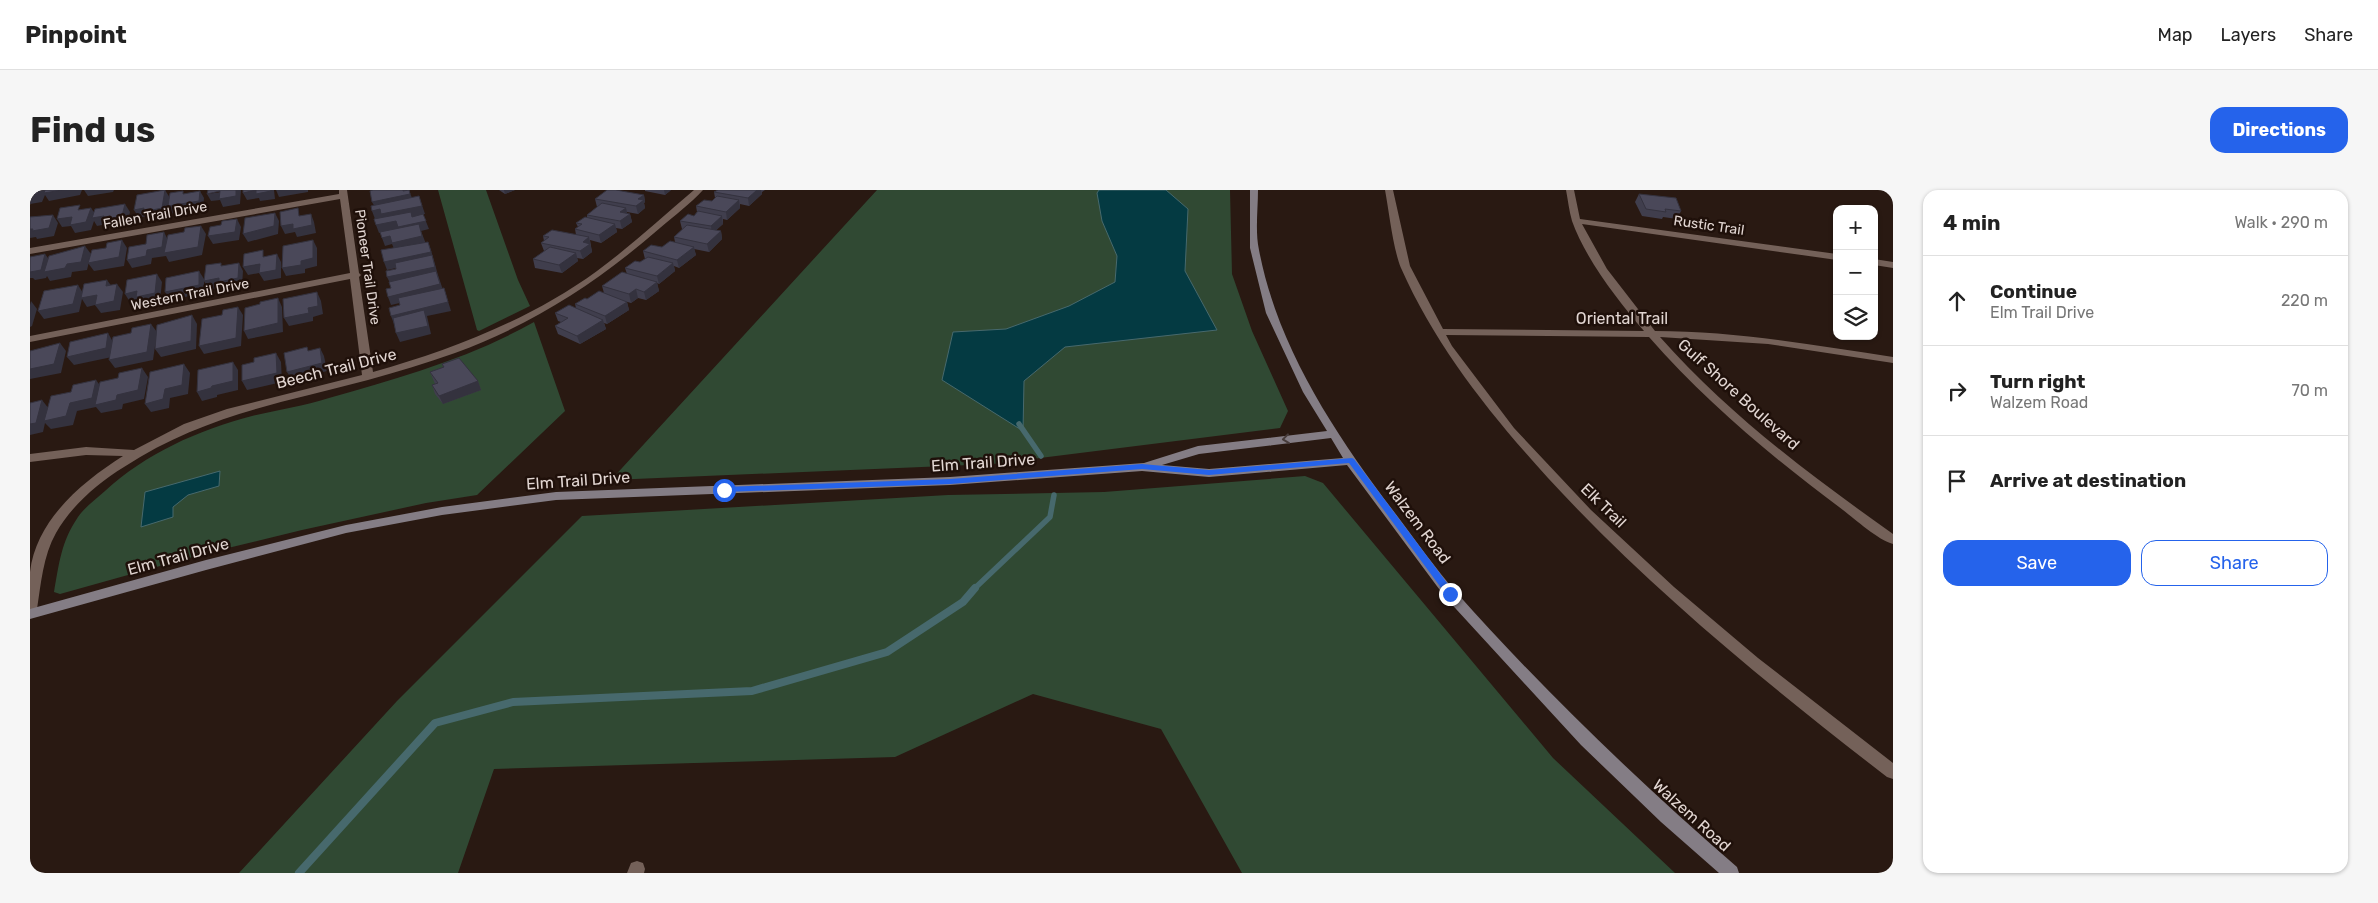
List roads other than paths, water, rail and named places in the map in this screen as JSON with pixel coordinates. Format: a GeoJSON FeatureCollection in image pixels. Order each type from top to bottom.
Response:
{"type":"FeatureCollection","features":[{"type":"Feature","properties":{"kind":"street","name":"Beech Trail Drive"},"geometry":{"type":"LineString","coordinates":[[30,609],[44,546],[50,533],[68,507],[93,483],[132,453],[164,437],[230,411],[406,368],[454,350],[537,312],[600,272],[699,190]]}},
{"type":"Feature","properties":{"kind":"street","name":"Walzem Road"},"geometry":{"type":"LineString","coordinates":[[1254,190],[1254,248],[1271,313],[1308,392],[1352,461],[1457,601],[1586,740],[1667,817],[1730,873]]}},
{"type":"Feature","properties":{"kind":"street","name":"Elk Trail"},"geometry":{"type":"LineString","coordinates":[[1389,190],[1392,222],[1406,271],[1421,302],[1459,365],[1517,438],[1620,543],[1682,602],[1827,722],[1893,772]]}},
{"type":"Feature","properties":{"kind":"street","name":"Gulf Shore Boulevard"},"geometry":{"type":"LineString","coordinates":[[1570,190],[1577,221],[1597,262],[1632,311],[1684,369],[1753,432],[1850,509],[1893,539]]}},
{"type":"Feature","properties":{"kind":"street","name":"Pioneer Trail Drive"},"geometry":{"type":"LineString","coordinates":[[344,193],[368,377]]}},
{"type":"Feature","properties":{"kind":"street","name":"Fallen Trail Drive"},"geometry":{"type":"LineString","coordinates":[[30,251],[344,193]]}},
{"type":"Feature","properties":{"kind":"street","name":"Rustic Trail"},"geometry":{"type":"LineString","coordinates":[[1577,221],[1833,256]]}},
{"type":"Feature","properties":{"kind":"street"},"geometry":{"type":"LineString","coordinates":[[1878,263],[1893,265]]}},
{"type":"Feature","properties":{"kind":"street","name":"Western Trail Drive"},"geometry":{"type":"LineString","coordinates":[[30,339],[356,275]]}},
{"type":"Feature","properties":{"kind":"street","name":"Oriental Trail"},"geometry":{"type":"LineString","coordinates":[[1439,332],[1652,333],[1726,336],[1893,360]]}},
{"type":"Feature","properties":{"kind":"street","name":"Elm Trail Drive"},"geometry":{"type":"LineString","coordinates":[[1142,467],[1198,450],[1334,434]]}},
{"type":"Feature","properties":{"kind":"street"},"geometry":{"type":"LineString","coordinates":[[30,458],[86,452],[132,453]]}},
{"type":"Feature","properties":{"kind":"street","name":"Elm Trail Drive"},"geometry":{"type":"LineString","coordinates":[[30,614],[206,564],[336,531],[442,511],[556,496],[950,481],[1142,467],[1209,473],[1352,461]]}},
{"type":"Feature","properties":{"kind":"water"},"geometry":{"type":"Polygon","coordinates":[[[1099,190],[1166,190],[1188,209],[1185,271],[1217,330],[1065,347],[1024,381],[1023,431],[942,380],[953,332],[1006,329],[1069,306],[1115,282],[1117,256],[1102,221],[1097,193],[1099,190]]]}},
{"type":"Feature","properties":{"kind":"water"},"geometry":{"type":"Polygon","coordinates":[[[220,471],[219,486],[188,495],[173,507],[173,517],[141,527],[145,492],[220,471]]]}},
{"type":"Feature","properties":{"kind":"waterway"},"geometry":{"type":"LineString","coordinates":[[1019,424],[1041,456]]}},
{"type":"Feature","properties":{"kind":"waterway"},"geometry":{"type":"LineString","coordinates":[[975,588],[1050,517],[1054,495]]}},
{"type":"Feature","properties":{"kind":"waterway"},"geometry":{"type":"LineString","coordinates":[[299,873],[435,723],[513,702],[752,691],[887,652],[963,602],[975,588]]}}]}
